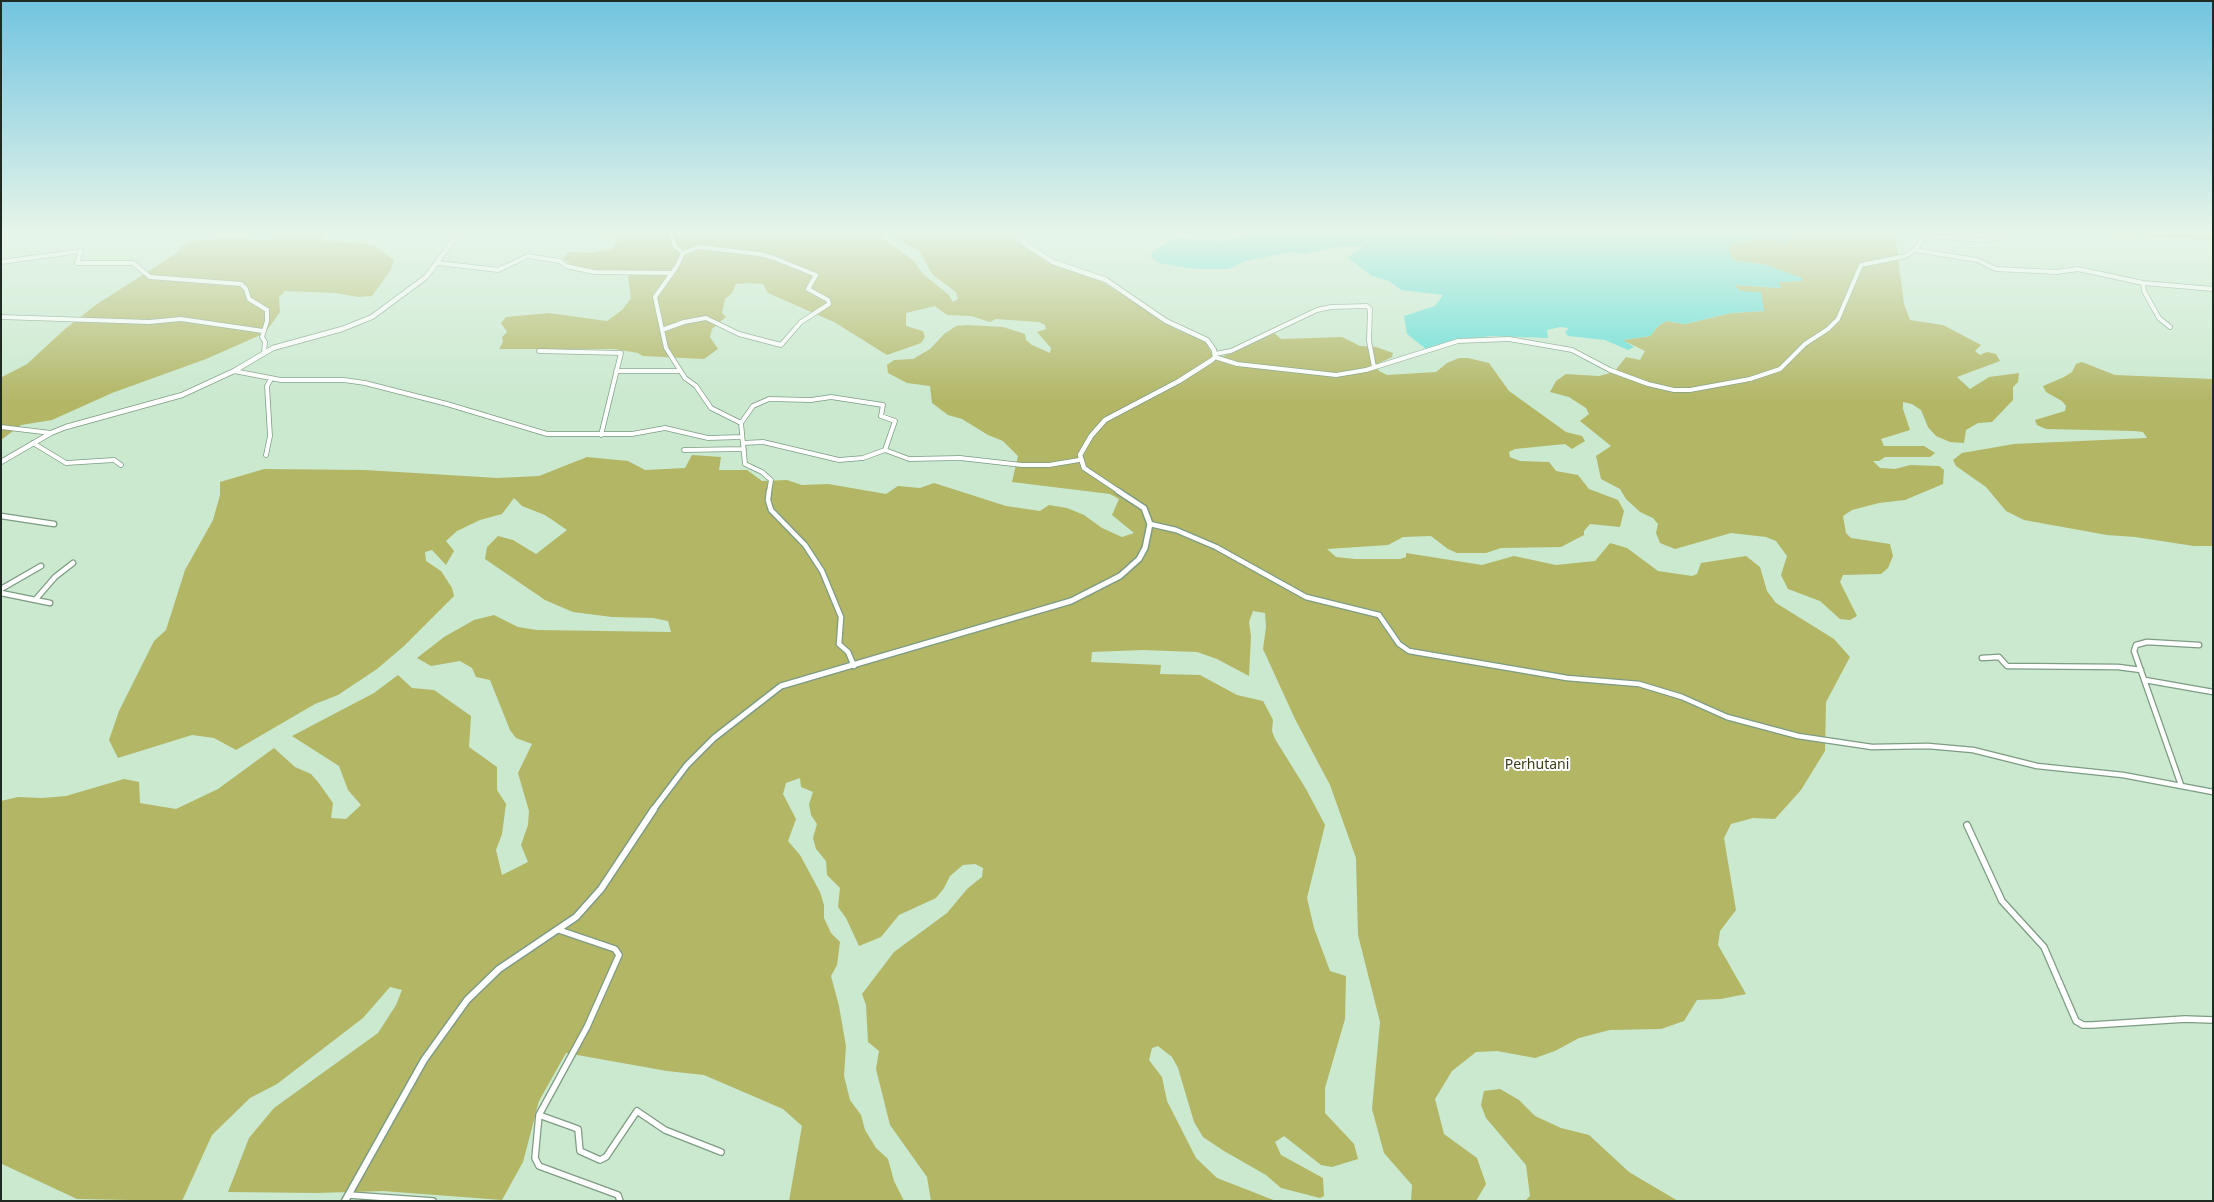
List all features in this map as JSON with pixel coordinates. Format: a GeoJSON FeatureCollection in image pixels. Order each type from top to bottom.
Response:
{"type":"FeatureCollection","features":[{"type":"Feature","properties":{"kind":"street"},"geometry":{"type":"LineString","coordinates":[[246,289],[249,299],[267,310],[263,331],[264,353]]}},
{"type":"Feature","properties":{"kind":"street"},"geometry":{"type":"LineString","coordinates":[[1,462],[51,433],[84,421],[177,397],[234,372],[264,353],[289,342],[342,329],[372,317],[410,289]]}},
{"type":"Feature","properties":{"kind":"street"},"geometry":{"type":"LineString","coordinates":[[661,289],[656,297],[666,348],[680,371],[696,386],[711,408],[741,424]]}},
{"type":"Feature","properties":{"kind":"street"},"geometry":{"type":"LineString","coordinates":[[662,330],[684,322],[706,318],[739,334],[779,346],[801,322],[829,304],[828,300],[808,289]]}},
{"type":"Feature","properties":{"kind":"street"},"geometry":{"type":"LineString","coordinates":[[1117,289],[1166,321],[1202,336],[1210,343],[1215,355],[1237,364],[1322,375],[1336,375],[1374,368],[1452,343],[1492,338],[1517,339],[1577,352],[1610,370],[1648,384],[1682,391],[1750,379],[1775,372],[1805,344],[1828,329],[1838,319],[1850,289]]}},
{"type":"Feature","properties":{"kind":"street"},"geometry":{"type":"LineString","coordinates":[[2144,289],[2159,318],[2170,327]]}},
{"type":"Feature","properties":{"kind":"street"},"geometry":{"type":"LineString","coordinates":[[433,1201],[347,1198],[424,1060],[467,1000],[499,969],[559,930],[590,902],[676,779],[691,760],[714,738],[781,686],[808,677],[854,666],[915,646],[978,630],[1081,598],[1120,576],[1139,559],[1145,548],[1150,524],[1142,505],[1084,468],[1080,460],[1082,449],[1105,420],[1179,381],[1215,355],[1231,351],[1317,310],[1331,307],[1366,306],[1370,309],[1369,341],[1374,368]]}},
{"type":"Feature","properties":{"kind":"street"},"geometry":{"type":"LineString","coordinates":[[1,317],[149,322],[181,319],[263,331]]}},
{"type":"Feature","properties":{"kind":"street"},"geometry":{"type":"LineString","coordinates":[[539,351],[620,352],[621,356],[601,435]]}},
{"type":"Feature","properties":{"kind":"street"},"geometry":{"type":"LineString","coordinates":[[616,371],[680,371]]}},
{"type":"Feature","properties":{"kind":"street"},"geometry":{"type":"LineString","coordinates":[[234,372],[271,379],[359,382],[447,404],[538,432],[601,435],[632,434],[665,428],[708,438],[742,437]]}},
{"type":"Feature","properties":{"kind":"street"},"geometry":{"type":"LineString","coordinates":[[266,455],[270,436],[267,386],[271,379]]}},
{"type":"Feature","properties":{"kind":"street"},"geometry":{"type":"LineString","coordinates":[[854,666],[848,652],[838,644],[841,617],[822,571],[805,545],[772,514],[768,500],[771,480],[762,472],[745,464],[741,424],[753,406],[769,399],[811,400],[831,397],[883,405],[881,416],[895,421],[885,450]]}},
{"type":"Feature","properties":{"kind":"street"},"geometry":{"type":"LineString","coordinates":[[1,427],[51,433]]}},
{"type":"Feature","properties":{"kind":"street"},"geometry":{"type":"LineString","coordinates":[[684,450],[744,446],[763,442],[839,460],[863,458],[885,450],[909,459],[960,458],[1022,465],[1049,465],[1080,460]]}},
{"type":"Feature","properties":{"kind":"street"},"geometry":{"type":"LineString","coordinates":[[33,443],[66,463],[114,460],[121,465]]}},
{"type":"Feature","properties":{"kind":"street"},"geometry":{"type":"LineString","coordinates":[[1,516],[54,524]]}},
{"type":"Feature","properties":{"kind":"street"},"geometry":{"type":"LineString","coordinates":[[1150,524],[1176,530],[1216,547],[1306,597],[1379,615],[1399,644],[1412,652],[1567,678],[1639,684],[1682,697],[1727,717],[1798,736],[1872,747],[1928,746],[1967,749],[2038,766],[2110,774],[2213,792]]}},
{"type":"Feature","properties":{"kind":"street"},"geometry":{"type":"LineString","coordinates":[[36,599],[54,577],[73,563]]}},
{"type":"Feature","properties":{"kind":"street"},"geometry":{"type":"LineString","coordinates":[[1,588],[41,566]]}},
{"type":"Feature","properties":{"kind":"street"},"geometry":{"type":"LineString","coordinates":[[1,593],[50,603]]}},
{"type":"Feature","properties":{"kind":"street"},"geometry":{"type":"LineString","coordinates":[[2181,785],[2134,651],[2139,644],[2147,642],[2199,645]]}},
{"type":"Feature","properties":{"kind":"street"},"geometry":{"type":"LineString","coordinates":[[1982,658],[1999,656],[2007,666],[2118,667],[2141,670]]}},
{"type":"Feature","properties":{"kind":"street"},"geometry":{"type":"LineString","coordinates":[[2145,680],[2213,692]]}},
{"type":"Feature","properties":{"kind":"street"},"geometry":{"type":"LineString","coordinates":[[1968,825],[2002,901],[2044,947],[2076,1021],[2083,1025],[2092,1025],[2185,1019],[2213,1020]]}},
{"type":"Feature","properties":{"kind":"street"},"geometry":{"type":"LineString","coordinates":[[559,930],[616,949],[619,955],[587,1028],[540,1115],[534,1150],[536,1162],[539,1166],[618,1195],[620,1201]]}},
{"type":"Feature","properties":{"kind":"street"},"geometry":{"type":"LineString","coordinates":[[540,1115],[578,1129],[580,1151],[600,1160],[606,1157],[637,1111],[665,1130],[721,1152]]}},
{"type":"Feature","properties":{"kind":"green space"},"geometry":{"type":"Polygon","coordinates":[[[120,289],[377,289],[372,296],[359,297],[335,293],[285,291],[279,297],[280,312],[265,333],[206,359],[112,393],[52,420],[21,425],[1,440],[2,377],[27,364],[65,329],[97,304],[120,289]]]}},
{"type":"Feature","properties":{"kind":"green space","name":"Perhutani"},"geometry":{"type":"Polygon","coordinates":[[[630,289],[734,289],[725,299],[722,313],[726,317],[712,329],[710,337],[718,349],[704,359],[643,356],[638,353],[614,349],[499,349],[503,342],[502,337],[507,332],[501,323],[506,317],[549,313],[607,321],[622,310],[631,298],[630,289]]]}},
{"type":"Feature","properties":{"kind":"green space","name":"Perhutani"},"geometry":{"type":"Polygon","coordinates":[[[766,289],[942,289],[949,295],[953,302],[958,299],[956,292],[952,289],[1114,289],[1172,327],[1206,342],[1213,356],[1224,356],[1274,333],[1281,339],[1342,337],[1360,346],[1376,347],[1393,353],[1392,357],[1375,365],[1379,371],[1387,375],[1436,372],[1447,363],[1459,358],[1489,363],[1509,391],[1566,432],[1582,436],[1585,441],[1572,449],[1565,444],[1515,449],[1509,452],[1510,457],[1520,461],[1549,462],[1556,471],[1578,475],[1589,489],[1618,500],[1624,511],[1620,527],[1590,524],[1584,531],[1584,535],[1561,547],[1501,548],[1486,553],[1457,553],[1448,549],[1431,536],[1403,537],[1388,545],[1327,549],[1336,557],[1400,559],[1406,557],[1406,553],[1482,565],[1514,556],[1556,565],[1595,561],[1610,543],[1627,548],[1658,571],[1692,576],[1697,574],[1701,563],[1746,556],[1760,567],[1767,591],[1776,603],[1834,639],[1850,657],[1826,702],[1825,751],[1801,790],[1775,819],[1753,818],[1731,824],[1724,838],[1736,910],[1720,931],[1718,945],[1746,994],[1721,999],[1697,1000],[1684,1021],[1661,1029],[1610,1030],[1579,1038],[1555,1051],[1535,1058],[1497,1051],[1476,1052],[1452,1071],[1435,1099],[1444,1134],[1477,1158],[1486,1184],[1476,1201],[1411,1201],[1412,1185],[1384,1153],[1372,1109],[1380,1022],[1358,935],[1356,858],[1330,785],[1295,719],[1263,649],[1266,627],[1265,613],[1253,611],[1249,622],[1251,636],[1249,676],[1217,659],[1197,652],[1142,650],[1092,652],[1091,662],[1161,665],[1160,674],[1200,675],[1237,695],[1263,701],[1273,720],[1272,731],[1275,739],[1306,789],[1325,825],[1307,898],[1314,928],[1330,971],[1346,976],[1345,1019],[1325,1088],[1325,1113],[1354,1144],[1358,1159],[1332,1167],[1321,1165],[1284,1136],[1275,1142],[1281,1155],[1323,1178],[1324,1196],[1320,1198],[1281,1188],[1266,1175],[1203,1137],[1194,1122],[1178,1068],[1172,1057],[1158,1046],[1152,1048],[1149,1060],[1162,1077],[1167,1101],[1196,1158],[1217,1178],[1276,1201],[931,1201],[927,1177],[890,1125],[876,1069],[879,1051],[868,1042],[866,1005],[862,994],[894,952],[947,913],[968,888],[982,877],[983,868],[975,864],[963,865],[950,876],[936,898],[899,915],[881,937],[859,946],[846,918],[838,907],[840,888],[827,875],[826,861],[816,849],[813,838],[817,824],[811,815],[809,804],[813,792],[801,787],[800,778],[786,783],[783,794],[796,819],[788,841],[800,855],[820,892],[824,905],[824,918],[831,933],[840,942],[837,965],[831,976],[839,1006],[846,1046],[844,1076],[850,1100],[861,1115],[865,1130],[876,1148],[888,1159],[894,1181],[904,1201],[789,1201],[802,1126],[783,1109],[704,1075],[667,1071],[566,1053],[539,1101],[523,1162],[502,1200],[383,1191],[316,1193],[228,1192],[249,1138],[274,1108],[378,1033],[396,1005],[402,990],[390,987],[363,1018],[277,1084],[250,1098],[212,1135],[182,1201],[77,1199],[2,1164],[1,801],[18,797],[66,796],[124,779],[139,782],[140,803],[176,809],[218,789],[274,748],[295,767],[311,774],[318,782],[333,803],[331,818],[346,819],[361,805],[348,790],[339,766],[292,736],[374,693],[398,675],[412,688],[434,690],[471,716],[469,747],[497,767],[497,790],[506,804],[502,834],[496,850],[502,875],[528,862],[521,845],[528,825],[529,811],[518,773],[532,744],[516,738],[510,730],[490,680],[476,677],[472,668],[460,661],[431,666],[417,658],[444,637],[474,620],[494,615],[518,627],[537,630],[671,632],[668,621],[653,618],[612,617],[573,612],[545,600],[485,559],[487,547],[498,536],[513,540],[536,554],[567,530],[545,515],[522,506],[514,498],[502,514],[480,520],[457,531],[446,541],[454,551],[446,565],[432,550],[425,552],[426,561],[441,571],[452,588],[454,596],[404,646],[377,669],[338,695],[315,704],[236,750],[214,738],[192,735],[118,758],[109,740],[119,711],[154,641],[166,630],[185,570],[213,520],[220,495],[220,482],[264,469],[365,470],[498,478],[539,476],[587,457],[628,461],[645,470],[685,468],[692,455],[721,457],[719,470],[747,470],[762,481],[787,480],[802,485],[828,484],[886,494],[898,486],[920,488],[934,483],[1006,506],[1040,511],[1049,505],[1067,508],[1084,515],[1102,528],[1122,537],[1134,533],[1112,515],[1119,499],[1110,494],[1012,482],[1018,456],[1003,441],[988,435],[962,419],[948,415],[932,403],[930,386],[907,383],[888,373],[887,365],[894,360],[913,359],[930,349],[944,334],[956,326],[1003,327],[1025,334],[1026,340],[1032,345],[1050,353],[1051,348],[1037,332],[1046,329],[1045,325],[1039,322],[996,319],[990,322],[971,316],[947,315],[935,306],[906,313],[906,326],[923,331],[925,337],[921,343],[887,355],[834,322],[768,293],[766,289]]]}},
{"type":"Feature","properties":{"kind":"green space"},"geometry":{"type":"Polygon","coordinates":[[[1739,289],[1902,289],[1904,304],[1910,320],[1943,325],[1981,345],[1975,351],[1980,355],[1987,352],[1996,354],[2000,361],[1957,377],[1970,389],[1989,377],[2019,373],[2018,382],[2013,387],[2013,400],[1992,422],[1978,423],[1966,430],[1964,443],[1950,442],[1936,436],[1928,427],[1921,410],[1912,404],[1903,402],[1903,409],[1910,430],[1881,439],[1884,446],[1924,446],[1935,453],[1930,457],[1885,457],[1879,461],[1873,461],[1880,468],[1895,469],[1910,465],[1939,466],[1944,470],[1943,484],[1905,500],[1879,503],[1852,510],[1843,516],[1846,533],[1851,538],[1890,544],[1893,556],[1888,568],[1881,574],[1843,575],[1840,582],[1857,616],[1850,620],[1840,619],[1820,601],[1788,589],[1781,575],[1787,556],[1776,541],[1766,537],[1731,533],[1675,549],[1660,543],[1656,533],[1658,524],[1653,518],[1640,512],[1626,499],[1620,489],[1601,479],[1596,456],[1611,446],[1580,421],[1589,414],[1586,408],[1569,397],[1550,392],[1556,381],[1566,374],[1599,376],[1614,372],[1626,357],[1640,360],[1645,351],[1622,340],[1650,336],[1658,326],[1666,321],[1685,324],[1731,313],[1764,311],[1739,289]]]}},
{"type":"Feature","properties":{"kind":"green space"},"geometry":{"type":"Polygon","coordinates":[[[2082,362],[2115,375],[2213,379],[2213,546],[2194,546],[2135,537],[2107,535],[2024,520],[2006,511],[1986,487],[1956,466],[1953,460],[1962,453],[2014,444],[2147,438],[2143,432],[2046,429],[2037,425],[2035,420],[2065,411],[2066,406],[2062,401],[2046,392],[2043,386],[2064,377],[2072,372],[2076,364],[2082,362]]]}},
{"type":"Feature","properties":{"kind":"green space"},"geometry":{"type":"Polygon","coordinates":[[[1500,1089],[1519,1100],[1535,1116],[1561,1128],[1589,1135],[1629,1172],[1678,1201],[1525,1201],[1530,1196],[1526,1165],[1486,1118],[1481,1105],[1484,1091],[1500,1089]]]}},
{"type":"Feature","properties":{"kind":"water"},"geometry":{"type":"Polygon","coordinates":[[[1400,289],[1738,289],[1740,291],[1761,292],[1764,311],[1731,313],[1685,324],[1666,321],[1658,326],[1650,336],[1623,340],[1634,347],[1628,350],[1605,340],[1568,336],[1565,332],[1569,328],[1560,327],[1547,330],[1548,338],[1492,336],[1459,340],[1426,349],[1407,334],[1404,316],[1435,306],[1443,295],[1400,289]]]}}]}
